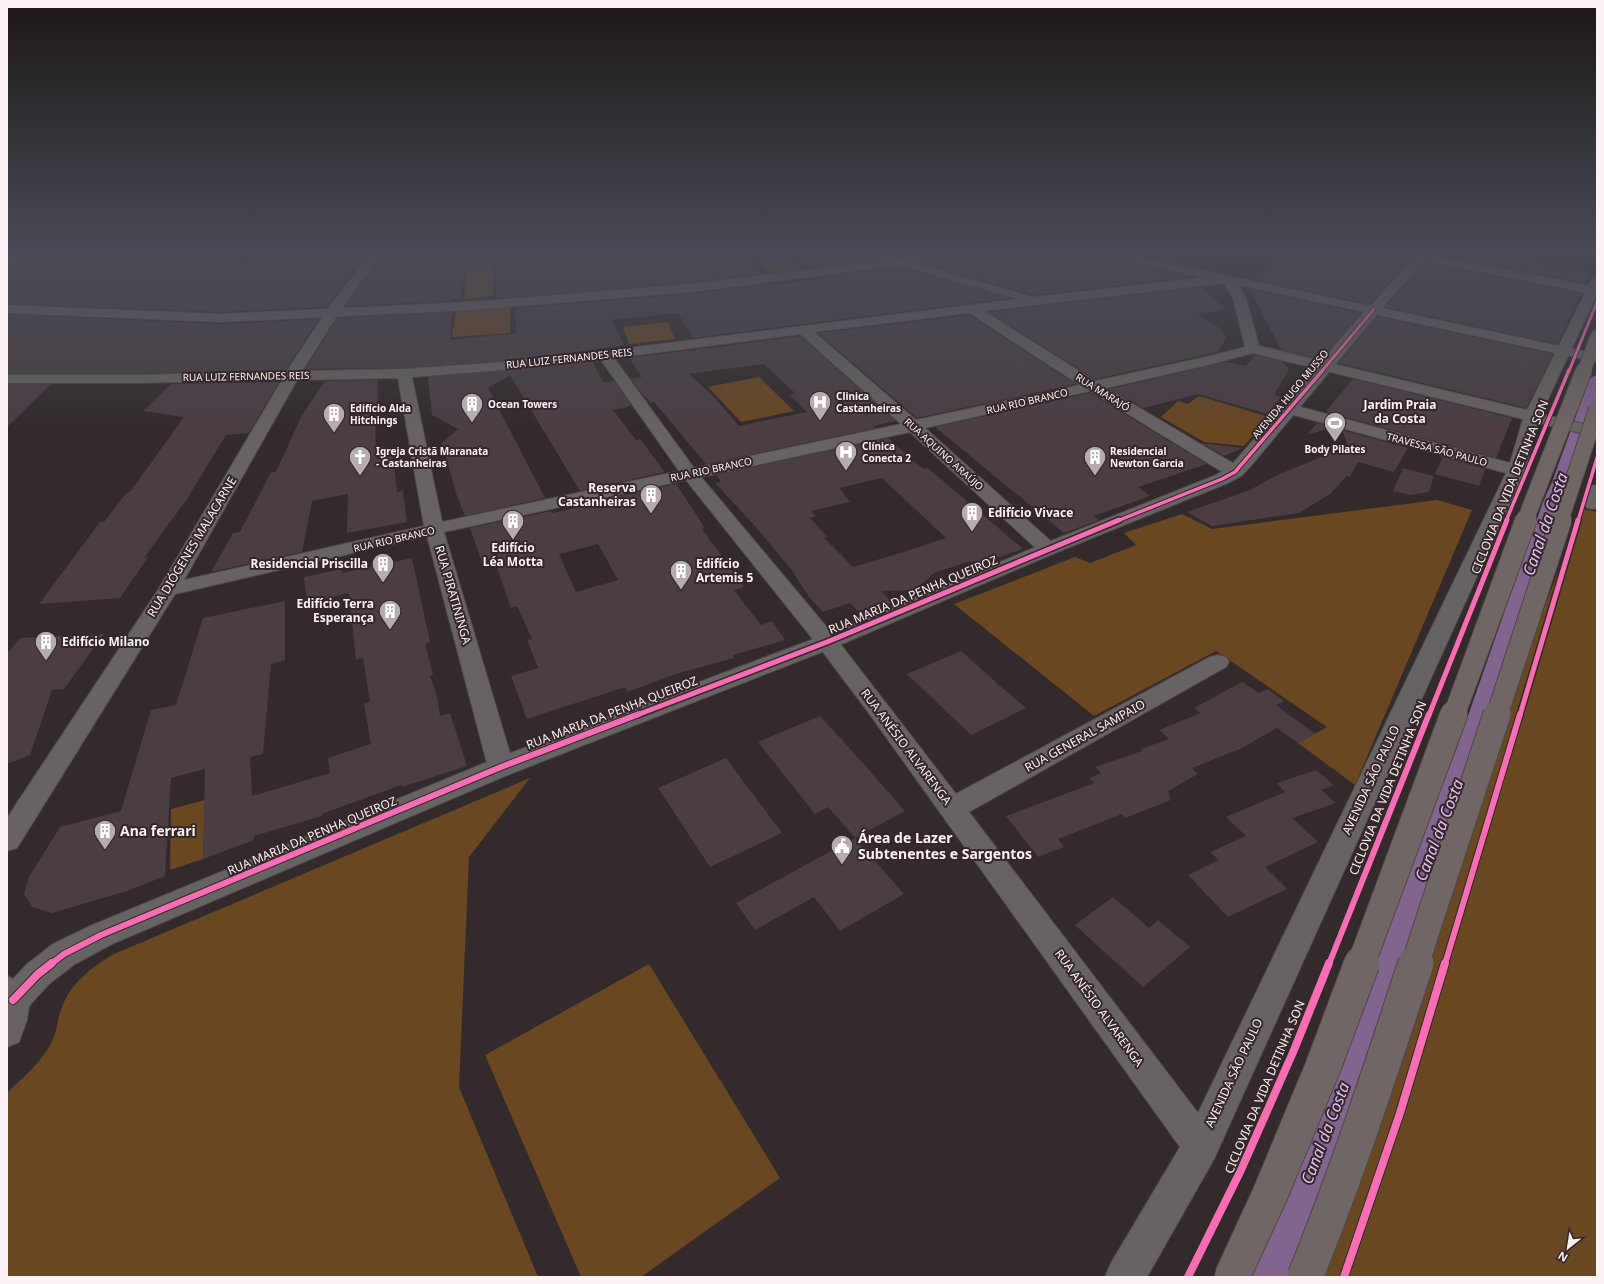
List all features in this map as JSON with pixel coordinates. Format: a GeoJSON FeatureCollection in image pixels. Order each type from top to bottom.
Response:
{"type":"FeatureCollection","features":[{"type":"Feature","properties":{"kind":"main road"},"geometry":{"type":"LineString","coordinates":[[1232,1277],[1271,1192],[1323,1066],[1537,490],[1595,350]]}},
{"type":"Feature","properties":{"kind":"main road"},"geometry":{"type":"LineString","coordinates":[[1305,1277],[1323,1233],[1372,1096],[1597,409]]}},
{"type":"Feature","properties":{"kind":"street"},"geometry":{"type":"LineString","coordinates":[[100,313],[221,318],[332,313]]}},
{"type":"Feature","properties":{"kind":"street","name":"RUA DIÓGENES MALACARNE"},"geometry":{"type":"LineString","coordinates":[[7,840],[168,590],[292,375],[332,313]]}},
{"type":"Feature","properties":{"kind":"street","name":"RUA LUIZ FERNANDES REIS"},"geometry":{"type":"LineString","coordinates":[[7,379],[132,379],[404,373],[490,367],[939,313]]}},
{"type":"Feature","properties":{"kind":"street","name":"RUA MARAJÓ"},"geometry":{"type":"LineString","coordinates":[[978,313],[1092,386],[1235,472]]}},
{"type":"Feature","properties":{"kind":"street"},"geometry":{"type":"LineString","coordinates":[[1243,313],[1253,350],[1597,432]]}},
{"type":"Feature","properties":{"kind":"street","name":"AVENIDA HUGO MUSSO"},"geometry":{"type":"LineString","coordinates":[[1235,472],[1371,313]]}},
{"type":"Feature","properties":{"kind":"street"},"geometry":{"type":"LineString","coordinates":[[1392,313],[1564,350],[1595,350]]}},
{"type":"Feature","properties":{"kind":"street","name":"AVENIDA SÃO PAULO"},"geometry":{"type":"LineString","coordinates":[[1125,1277],[1201,1146],[1516,470],[1532,416],[1583,313]]}},
{"type":"Feature","properties":{"kind":"street","name":"RUA AQUINO ARAÚJO"},"geometry":{"type":"LineString","coordinates":[[802,329],[914,426],[1048,549]]}},
{"type":"Feature","properties":{"kind":"street","name":"RUA RIO BRANCO"},"geometry":{"type":"LineString","coordinates":[[168,590],[434,529],[914,426],[1253,350]]}},
{"type":"Feature","properties":{"kind":"street","name":"RUA ANÉSIO ALVARENGA"},"geometry":{"type":"LineString","coordinates":[[605,354],[689,474],[827,642],[1201,1146]]}},
{"type":"Feature","properties":{"kind":"street","name":"RUA PIRATININGA"},"geometry":{"type":"LineString","coordinates":[[404,373],[434,529],[501,767]]}},
{"type":"Feature","properties":{"kind":"street","name":"TRAVESSA SÃO PAULO"},"geometry":{"type":"LineString","coordinates":[[1289,409],[1516,470]]}},
{"type":"Feature","properties":{"kind":"street","name":"RUA MARIA DA PENHA QUEIROZ"},"geometry":{"type":"LineString","coordinates":[[10,996],[64,954],[101,935],[501,767],[827,642],[1048,549],[1222,479],[1235,472]]}},
{"type":"Feature","properties":{"kind":"street","name":"RUA GENERAL SAMPAIO"},"geometry":{"type":"LineString","coordinates":[[952,809],[1218,662]]}},
{"type":"Feature","properties":{"kind":"street"},"geometry":{"type":"LineString","coordinates":[[7,1030],[12,1018],[10,996]]}},
{"type":"Feature","properties":{"kind":"shaded area"},"geometry":{"type":"Polygon","coordinates":[[[456,313],[511,313],[510,333],[452,337],[456,313]]]}},
{"type":"Feature","properties":{"kind":"shaded area"},"geometry":{"type":"Polygon","coordinates":[[[668,322],[675,339],[629,344],[623,327],[668,322]]]}},
{"type":"Feature","properties":{"kind":"shaded area"},"geometry":{"type":"Polygon","coordinates":[[[759,377],[794,411],[741,422],[708,387],[759,377]]]}},
{"type":"Feature","properties":{"kind":"shaded area"},"geometry":{"type":"Polygon","coordinates":[[[1199,396],[1269,417],[1244,446],[1204,442],[1161,417],[1178,401],[1188,404],[1199,396]]]}},
{"type":"Feature","properties":{"kind":"shaded area"},"geometry":{"type":"Polygon","coordinates":[[[1437,500],[1472,510],[1355,785],[1298,743],[1327,727],[1216,651],[1094,716],[954,604],[1075,557],[1090,563],[1136,545],[1124,533],[1182,514],[1212,529],[1437,500]]]}},
{"type":"Feature","properties":{"kind":"shaded area"},"geometry":{"type":"Polygon","coordinates":[[[1583,509],[1597,512],[1597,1277],[1272,1277],[1523,661],[1583,509]]]}},
{"type":"Feature","properties":{"kind":"shaded area"},"geometry":{"type":"Polygon","coordinates":[[[530,778],[469,857],[459,1087],[538,1277],[7,1277],[7,1093],[31,1070],[47,1050],[55,1035],[65,1001],[75,984],[82,977],[114,954],[530,778]]]}},
{"type":"Feature","properties":{"kind":"shaded area"},"geometry":{"type":"Polygon","coordinates":[[[205,800],[203,859],[170,870],[171,809],[205,800]]]}},
{"type":"Feature","properties":{"kind":"shaded area"},"geometry":{"type":"Polygon","coordinates":[[[649,964],[780,1178],[641,1277],[581,1277],[485,1055],[649,964]]]}},
{"type":"Feature","properties":{"kind":"building"},"geometry":{"type":"Polygon","coordinates":[[[452,313],[450,340],[516,333],[515,313],[892,313],[693,338],[678,313],[612,320],[624,345],[587,351],[490,362],[404,368],[305,369],[337,318],[452,313]]]}},
{"type":"Feature","properties":{"kind":"building"},"geometry":{"type":"Polygon","coordinates":[[[989,313],[1207,313],[1198,315],[1220,328],[1226,338],[1218,352],[1095,379],[989,313]]]}},
{"type":"Feature","properties":{"kind":"building"},"geometry":{"type":"Polygon","coordinates":[[[1262,313],[1361,313],[1322,359],[1281,350],[1274,335],[1275,333],[1272,333],[1262,313]]]}},
{"type":"Feature","properties":{"kind":"building"},"geometry":{"type":"Polygon","coordinates":[[[1413,313],[1572,313],[1558,344],[1413,313]]]}},
{"type":"Feature","properties":{"kind":"building"},"geometry":{"type":"Polygon","coordinates":[[[7,314],[221,324],[319,319],[286,370],[132,374],[7,374],[7,314]]]}},
{"type":"Feature","properties":{"kind":"building"},"geometry":{"type":"Polygon","coordinates":[[[969,315],[1076,384],[917,418],[818,333],[969,315]]]}},
{"type":"Feature","properties":{"kind":"building"},"geometry":{"type":"Polygon","coordinates":[[[1377,316],[1553,354],[1526,408],[1339,363],[1377,316]]]}},
{"type":"Feature","properties":{"kind":"building"},"geometry":{"type":"Polygon","coordinates":[[[800,336],[896,421],[874,426],[876,428],[706,464],[654,402],[651,403],[643,395],[631,379],[642,377],[629,358],[800,336]],[[764,364],[689,374],[712,395],[739,426],[807,412],[790,395],[796,394],[764,364]]]}},
{"type":"Feature","properties":{"kind":"building"},"geometry":{"type":"Polygon","coordinates":[[[1256,355],[1281,361],[1289,369],[1274,395],[1282,397],[1267,414],[1198,394],[1143,408],[1110,389],[1226,362],[1246,366],[1256,355]]]}},
{"type":"Feature","properties":{"kind":"building"},"geometry":{"type":"Polygon","coordinates":[[[593,362],[603,382],[614,381],[631,405],[613,410],[636,440],[640,439],[665,472],[580,491],[510,375],[488,388],[545,498],[465,516],[457,496],[442,443],[458,429],[432,415],[428,377],[593,362]]]}},
{"type":"Feature","properties":{"kind":"building"},"geometry":{"type":"Polygon","coordinates":[[[1353,379],[1512,418],[1496,458],[1326,412],[1353,379]]]}},
{"type":"Feature","properties":{"kind":"building"},"geometry":{"type":"Polygon","coordinates":[[[378,380],[377,409],[375,409],[376,459],[393,456],[397,492],[403,491],[407,522],[347,533],[348,494],[312,501],[302,552],[211,572],[233,533],[240,532],[271,472],[276,472],[301,417],[325,381],[378,380]]]}},
{"type":"Feature","properties":{"kind":"building"},"geometry":{"type":"Polygon","coordinates":[[[279,382],[249,433],[226,435],[187,499],[144,558],[148,557],[120,598],[39,604],[100,522],[104,522],[127,492],[130,492],[184,417],[143,411],[171,384],[279,382]]]}},
{"type":"Feature","properties":{"kind":"building"},"geometry":{"type":"Polygon","coordinates":[[[7,384],[51,384],[7,427],[7,384]]]}},
{"type":"Feature","properties":{"kind":"building"},"geometry":{"type":"Polygon","coordinates":[[[1090,393],[1207,464],[1138,487],[1150,496],[1094,516],[1099,520],[1064,533],[935,427],[1090,393]]]}},
{"type":"Feature","properties":{"kind":"building"},"geometry":{"type":"Polygon","coordinates":[[[1317,423],[1333,427],[1307,435],[1317,423]]]}},
{"type":"Feature","properties":{"kind":"building"},"geometry":{"type":"Polygon","coordinates":[[[1342,430],[1408,448],[1394,472],[1358,462],[1350,477],[1347,476],[1330,494],[1299,513],[1212,526],[1187,512],[1250,490],[1275,476],[1348,446],[1342,430]]]}},
{"type":"Feature","properties":{"kind":"building"},"geometry":{"type":"Polygon","coordinates":[[[888,438],[924,469],[928,468],[1023,549],[975,565],[970,561],[934,573],[915,590],[881,591],[893,603],[861,614],[850,603],[823,612],[809,597],[791,569],[754,525],[715,483],[721,482],[716,475],[888,438]],[[882,478],[839,488],[850,502],[811,511],[816,516],[810,518],[827,537],[824,538],[853,567],[946,538],[882,478]]]}},
{"type":"Feature","properties":{"kind":"building"},"geometry":{"type":"Polygon","coordinates":[[[1201,443],[1243,448],[1224,456],[1201,443]]]}},
{"type":"Feature","properties":{"kind":"building"},"geometry":{"type":"Polygon","coordinates":[[[1443,457],[1485,469],[1479,486],[1435,474],[1443,457]]]}},
{"type":"Feature","properties":{"kind":"building"},"geometry":{"type":"Polygon","coordinates":[[[1403,468],[1434,476],[1429,492],[1410,495],[1393,491],[1403,468]]]}},
{"type":"Feature","properties":{"kind":"building"},"geometry":{"type":"Polygon","coordinates":[[[676,484],[705,528],[702,529],[744,587],[734,590],[761,625],[772,621],[785,640],[733,655],[734,658],[676,674],[627,692],[625,687],[527,719],[511,676],[538,668],[527,640],[532,639],[517,606],[511,608],[496,565],[484,568],[470,528],[551,511],[552,513],[588,505],[587,503],[676,484]],[[598,544],[559,554],[576,592],[618,580],[598,544]]]}},
{"type":"Feature","properties":{"kind":"building"},"geometry":{"type":"Polygon","coordinates":[[[412,558],[430,642],[425,644],[433,675],[430,676],[437,696],[440,716],[450,713],[467,766],[402,787],[401,785],[322,814],[322,816],[254,836],[254,840],[203,859],[205,769],[171,778],[165,876],[127,891],[52,913],[32,907],[24,894],[29,877],[60,827],[121,811],[151,710],[176,705],[203,618],[285,601],[285,660],[271,664],[263,754],[250,757],[252,796],[330,773],[328,758],[371,744],[364,704],[370,702],[363,658],[356,660],[349,593],[307,603],[304,577],[342,569],[342,573],[412,558]]]}},
{"type":"Feature","properties":{"kind":"building"},"geometry":{"type":"Polygon","coordinates":[[[104,634],[64,689],[52,690],[30,755],[7,764],[7,654],[20,638],[104,634]]]}},
{"type":"Feature","properties":{"kind":"building"},"geometry":{"type":"Polygon","coordinates":[[[961,651],[1026,708],[971,735],[907,674],[961,651]]]}},
{"type":"Feature","properties":{"kind":"building"},"geometry":{"type":"Polygon","coordinates":[[[1242,682],[1259,693],[1268,689],[1284,701],[1276,705],[1315,734],[1298,743],[1277,728],[1242,748],[1192,768],[1198,774],[1168,791],[1171,800],[1125,818],[1122,814],[1058,839],[1064,847],[1038,857],[1006,816],[1094,783],[1089,778],[1101,773],[1095,767],[1142,751],[1141,749],[1169,739],[1159,730],[1201,713],[1194,708],[1242,682]]]}},
{"type":"Feature","properties":{"kind":"building"},"geometry":{"type":"Polygon","coordinates":[[[820,716],[905,811],[855,838],[828,807],[815,814],[758,742],[820,716]]]}},
{"type":"Feature","properties":{"kind":"building"},"geometry":{"type":"Polygon","coordinates":[[[726,758],[782,833],[710,867],[658,788],[726,758]]]}},
{"type":"Feature","properties":{"kind":"building"},"geometry":{"type":"Polygon","coordinates":[[[1316,770],[1334,785],[1321,790],[1336,803],[1292,818],[1318,842],[1265,867],[1287,889],[1228,917],[1188,875],[1219,860],[1210,852],[1246,836],[1226,817],[1285,792],[1277,783],[1316,770]]]}},
{"type":"Feature","properties":{"kind":"building","name":"Área de Lazer Subtenentes e Sargentos"},"geometry":{"type":"Polygon","coordinates":[[[855,838],[904,894],[840,931],[814,897],[755,930],[736,903],[855,838]]]}},
{"type":"Feature","properties":{"kind":"building"},"geometry":{"type":"Polygon","coordinates":[[[1113,897],[1149,928],[1158,920],[1190,947],[1143,987],[1075,925],[1113,897]]]}},
{"type":"Feature","properties":{"kind":"waterway","name":"Canal da Costa"},"geometry":{"type":"LineString","coordinates":[[1270,1277],[1418,891],[1426,861],[1469,750],[1552,502],[1561,482],[1597,380]]}},
{"type":"Feature","properties":{"kind":"cycle path"},"geometry":{"type":"LineString","coordinates":[[13,1000],[38,974],[64,954],[101,935],[501,767],[827,642],[1048,549],[1222,479],[1235,472],[1244,463],[1371,313]]}},
{"type":"Feature","properties":{"kind":"cycle path","name":"CICLOVIA DA VIDA DETINHA SON"},"geometry":{"type":"LineString","coordinates":[[1188,1277],[1241,1170],[1294,1050],[1521,485],[1592,313]]}},
{"type":"Feature","properties":{"kind":"cycle path"},"geometry":{"type":"LineString","coordinates":[[1344,1277],[1400,1113],[1597,458]]}},
{"type":"Feature","properties":{"kind":"place","name":"Clinica Castanheiras"},"geometry":{"type":"Point","coordinates":[820,422]}},
{"type":"Feature","properties":{"kind":"place","name":"Ocean Towers"},"geometry":{"type":"Point","coordinates":[472,424]}},
{"type":"Feature","properties":{"kind":"place","name":"Edifício Alda Hitchings"},"geometry":{"type":"Point","coordinates":[334,434]}},
{"type":"Feature","properties":{"kind":"place","name":"Body Pilates"},"geometry":{"type":"Point","coordinates":[1335,442]}},
{"type":"Feature","properties":{"kind":"place","name":"Clínica Conecta 2"},"geometry":{"type":"Point","coordinates":[846,472]}},
{"type":"Feature","properties":{"kind":"place","name":"Igreja Cristã Maranata - Castanheiras"},"geometry":{"type":"Point","coordinates":[360,476]}},
{"type":"Feature","properties":{"kind":"place","name":"Residencial Newton Garcia"},"geometry":{"type":"Point","coordinates":[1095,476]}},
{"type":"Feature","properties":{"kind":"place","name":"Reserva Castanheiras"},"geometry":{"type":"Point","coordinates":[651,514]}},
{"type":"Feature","properties":{"kind":"place","name":"Edifício Vivace"},"geometry":{"type":"Point","coordinates":[972,532]}},
{"type":"Feature","properties":{"kind":"place","name":"Edifício Léa Motta"},"geometry":{"type":"Point","coordinates":[513,540]}},
{"type":"Feature","properties":{"kind":"place","name":"Residencial Priscilla"},"geometry":{"type":"Point","coordinates":[383,584]}},
{"type":"Feature","properties":{"kind":"place","name":"Edifício Artemis 5"},"geometry":{"type":"Point","coordinates":[681,590]}},
{"type":"Feature","properties":{"kind":"place","name":"Edifício Terra Esperança"},"geometry":{"type":"Point","coordinates":[390,630]}},
{"type":"Feature","properties":{"kind":"place","name":"Edifício Milano"},"geometry":{"type":"Point","coordinates":[46,662]}},
{"type":"Feature","properties":{"kind":"place","name":"Ana ferrari"},"geometry":{"type":"Point","coordinates":[105,850]}},
{"type":"Feature","properties":{"kind":"place","name":"Área de Lazer Subtenentes e Sargentos"},"geometry":{"type":"Point","coordinates":[842,866]}},
{"type":"Feature","properties":{"kind":"district","name":"Jardim Praia da Costa"},"geometry":{"type":"Point","coordinates":[1400,412]}}]}
